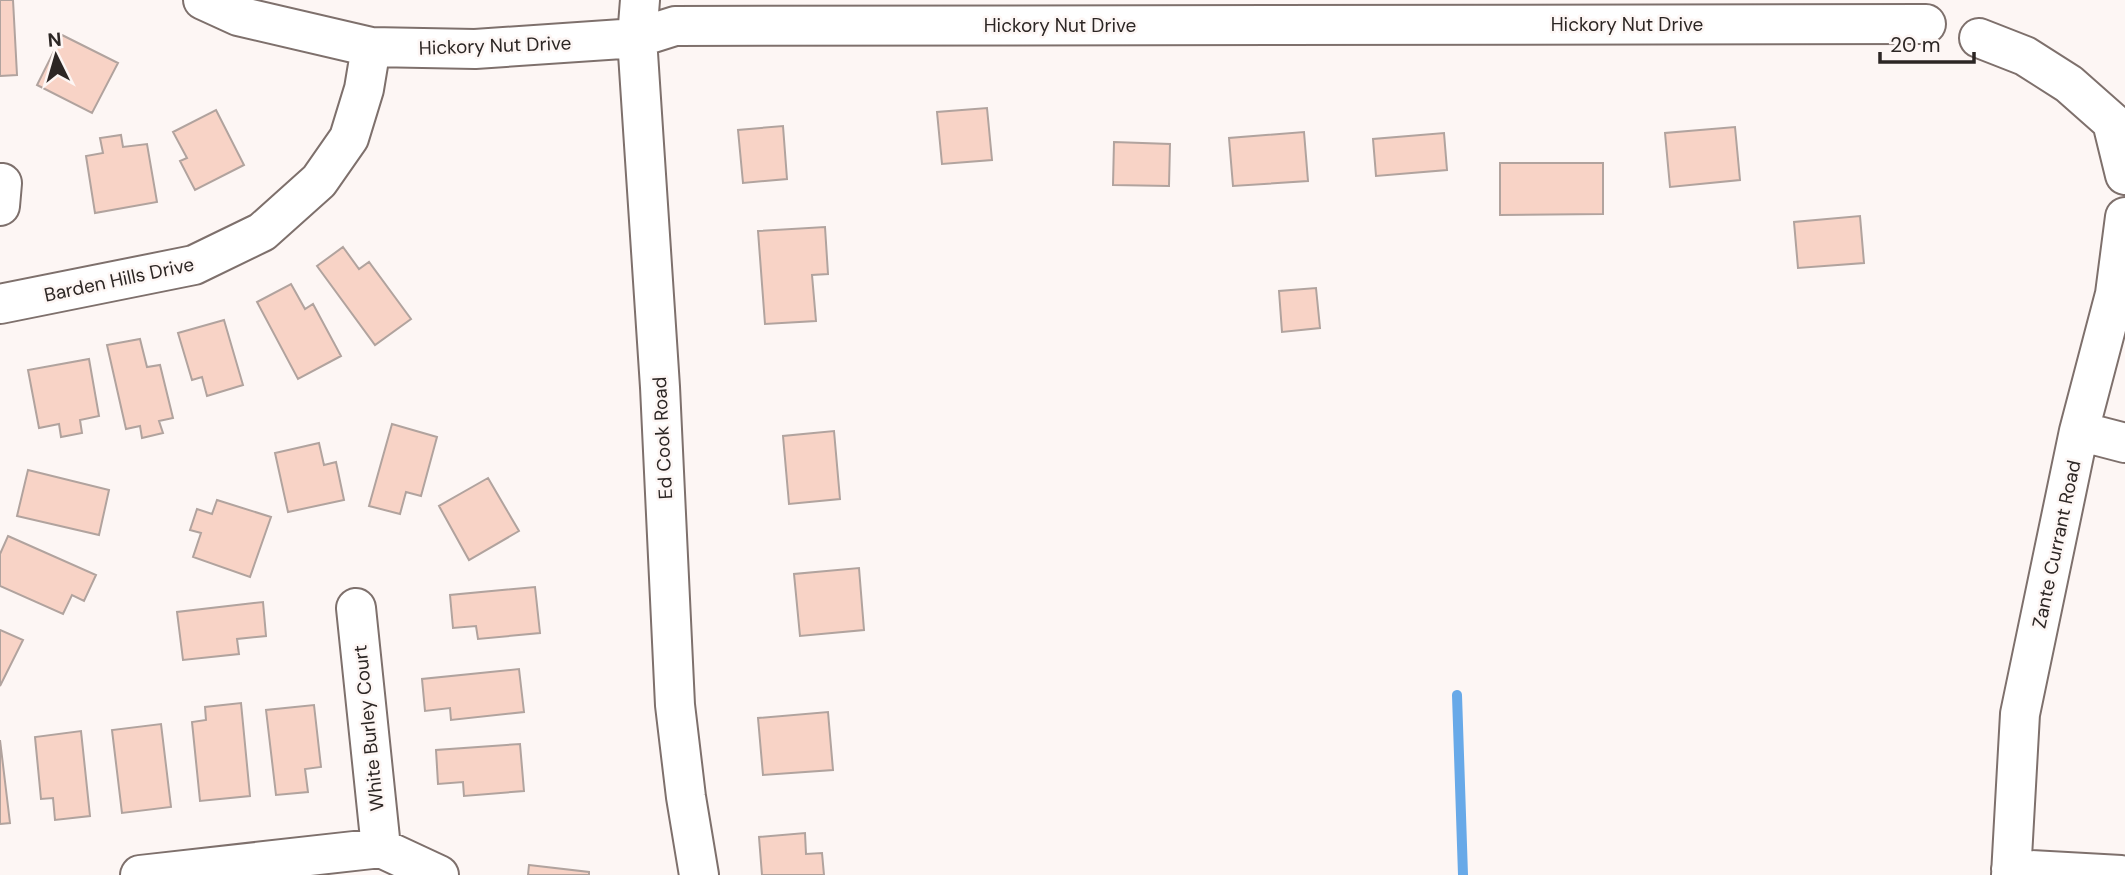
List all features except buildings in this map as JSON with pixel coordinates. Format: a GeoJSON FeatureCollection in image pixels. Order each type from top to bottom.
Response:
{"type":"FeatureCollection","features":[{"type":"Feature","properties":{"kind":"street","name":"Hickory Nut Drive"},"geometry":{"type":"LineString","coordinates":[[204,0],[237,16],[371,47],[475,49],[637,38],[675,26],[1926,24]]}},
{"type":"Feature","properties":{"kind":"street","name":"Ed Cook Road"},"geometry":{"type":"LineString","coordinates":[[640,0],[637,38],[660,387],[675,705],[699,875]]}},
{"type":"Feature","properties":{"kind":"street"},"geometry":{"type":"LineString","coordinates":[[1979,38],[2025,56],[2058,77],[2112,122],[2125,175]]}},
{"type":"Feature","properties":{"kind":"street","name":"Barden Hills Drive"},"geometry":{"type":"LineString","coordinates":[[0,304],[194,265],[262,232],[318,180],[349,138],[364,89],[371,47]]}},
{"type":"Feature","properties":{"kind":"street","name":"Zante Currant Road"},"geometry":{"type":"LineString","coordinates":[[2011,872],[2020,714],[2079,431],[2115,294],[2125,217]]}},
{"type":"Feature","properties":{"kind":"street"},"geometry":{"type":"LineString","coordinates":[[2079,431],[2125,443]]}},
{"type":"Feature","properties":{"kind":"street","name":"White Burley Court"},"geometry":{"type":"LineString","coordinates":[[356,608],[381,848]]}},
{"type":"Feature","properties":{"kind":"street"},"geometry":{"type":"LineString","coordinates":[[139,875],[381,848],[439,875]]}},
{"type":"Feature","properties":{"kind":"street"},"geometry":{"type":"LineString","coordinates":[[2011,872],[2121,875]]}},
{"type":"Feature","properties":{"kind":"waterway"},"geometry":{"type":"LineString","coordinates":[[1457,695],[1463,875]]}}]}
